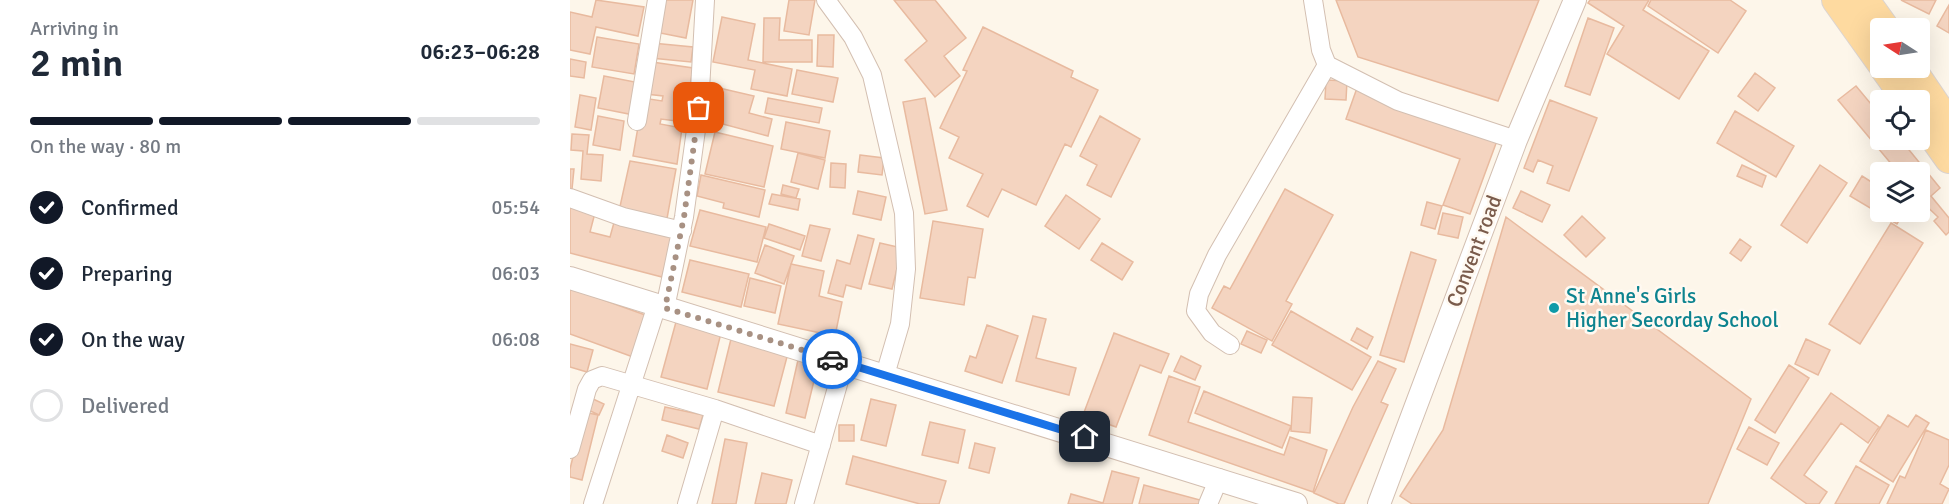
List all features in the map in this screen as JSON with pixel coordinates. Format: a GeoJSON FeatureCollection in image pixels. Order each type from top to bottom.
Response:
{"type":"FeatureCollection","features":[{"type":"Feature","properties":{"kind":"main road"},"geometry":{"type":"LineString","coordinates":[[1836,0],[1870,48]]}},
{"type":"Feature","properties":{"kind":"main road"},"geometry":{"type":"LineString","coordinates":[[1865,0],[1877,18]]}},
{"type":"Feature","properties":{"kind":"main road"},"geometry":{"type":"LineString","coordinates":[[1918,78],[1949,124]]}},
{"type":"Feature","properties":{"kind":"main road"},"geometry":{"type":"LineString","coordinates":[[1930,132],[1949,159]]}},
{"type":"Feature","properties":{"kind":"street"},"geometry":{"type":"LineString","coordinates":[[637,121],[657,0]]}},
{"type":"Feature","properties":{"kind":"street"},"geometry":{"type":"LineString","coordinates":[[593,504],[631,385],[661,307],[682,231],[699,108],[705,0]]}},
{"type":"Feature","properties":{"kind":"street"},"geometry":{"type":"LineString","coordinates":[[826,0],[853,37],[872,75],[904,213],[906,269],[900,324],[885,375]]}},
{"type":"Feature","properties":{"kind":"street"},"geometry":{"type":"LineString","coordinates":[[1313,0],[1321,50],[1327,65],[1398,101],[1516,140]]}},
{"type":"Feature","properties":{"kind":"street","name":"Convent road"},"geometry":{"type":"LineString","coordinates":[[1379,504],[1516,140],[1575,0]]}},
{"type":"Feature","properties":{"kind":"street"},"geometry":{"type":"LineString","coordinates":[[1230,345],[1212,333],[1196,310],[1199,294],[1217,255],[1327,65]]}},
{"type":"Feature","properties":{"kind":"street"},"geometry":{"type":"LineString","coordinates":[[570,198],[623,217],[682,231]]}},
{"type":"Feature","properties":{"kind":"street"},"geometry":{"type":"LineString","coordinates":[[570,278],[1219,478],[1271,500],[1296,504]]}},
{"type":"Feature","properties":{"kind":"street"},"geometry":{"type":"LineString","coordinates":[[804,504],[844,363]]}},
{"type":"Feature","properties":{"kind":"street"},"geometry":{"type":"LineString","coordinates":[[570,449],[587,389],[592,380],[602,376],[715,409],[821,446]]}},
{"type":"Feature","properties":{"kind":"street"},"geometry":{"type":"LineString","coordinates":[[687,504],[715,409]]}},
{"type":"Feature","properties":{"kind":"street"},"geometry":{"type":"LineString","coordinates":[[1208,504],[1219,478]]}},
{"type":"Feature","properties":{"kind":"building"},"geometry":{"type":"Polygon","coordinates":[[[596,0],[644,7],[638,36],[596,27],[590,54],[570,50],[570,12],[592,17],[596,0]]]}},
{"type":"Feature","properties":{"kind":"building"},"geometry":{"type":"Polygon","coordinates":[[[661,0],[693,0],[686,38],[655,32],[661,0]]]}},
{"type":"Feature","properties":{"kind":"building"},"geometry":{"type":"Polygon","coordinates":[[[789,0],[815,0],[809,35],[784,31],[789,0]]]}},
{"type":"Feature","properties":{"kind":"building"},"geometry":{"type":"Polygon","coordinates":[[[894,0],[935,0],[966,38],[944,56],[960,76],[935,97],[905,60],[927,41],[894,0]]]}},
{"type":"Feature","properties":{"kind":"building"},"geometry":{"type":"Polygon","coordinates":[[[1336,0],[1539,0],[1498,101],[1358,57],[1336,0]]]}},
{"type":"Feature","properties":{"kind":"building"},"geometry":{"type":"Polygon","coordinates":[[[1590,0],[1649,0],[1643,10],[1709,51],[1679,99],[1607,54],[1624,26],[1588,3],[1590,0]]]}},
{"type":"Feature","properties":{"kind":"building"},"geometry":{"type":"Polygon","coordinates":[[[1651,0],[1730,0],[1746,11],[1718,53],[1648,6],[1651,0]]]}},
{"type":"Feature","properties":{"kind":"building"},"geometry":{"type":"Polygon","coordinates":[[[1901,0],[1936,0],[1929,14],[1901,0]]]}},
{"type":"Feature","properties":{"kind":"building"},"geometry":{"type":"Polygon","coordinates":[[[1949,5],[1949,33],[1937,26],[1949,5]]]}},
{"type":"Feature","properties":{"kind":"building"},"geometry":{"type":"Polygon","coordinates":[[[722,17],[755,24],[748,60],[792,69],[787,96],[751,89],[755,70],[713,62],[722,17]]]}},
{"type":"Feature","properties":{"kind":"building"},"geometry":{"type":"Polygon","coordinates":[[[764,18],[780,18],[779,40],[812,40],[812,62],[763,62],[764,18]]]}},
{"type":"Feature","properties":{"kind":"building"},"geometry":{"type":"Polygon","coordinates":[[[1588,18],[1614,28],[1590,95],[1565,86],[1588,18]]]}},
{"type":"Feature","properties":{"kind":"building"},"geometry":{"type":"Polygon","coordinates":[[[983,27],[1073,71],[1071,77],[1098,90],[1071,147],[1065,144],[1036,205],[1002,189],[988,217],[967,206],[983,174],[949,158],[959,137],[940,128],[967,71],[963,70],[983,27]]]}},
{"type":"Feature","properties":{"kind":"building"},"geometry":{"type":"Polygon","coordinates":[[[818,35],[834,35],[833,67],[817,66],[818,35]]]}},
{"type":"Feature","properties":{"kind":"building"},"geometry":{"type":"Polygon","coordinates":[[[597,37],[639,44],[634,74],[592,67],[597,37]]]}},
{"type":"Feature","properties":{"kind":"building"},"geometry":{"type":"Polygon","coordinates":[[[652,43],[693,47],[691,62],[651,58],[652,43]]]}},
{"type":"Feature","properties":{"kind":"building"},"geometry":{"type":"Polygon","coordinates":[[[570,59],[586,62],[584,78],[570,76],[570,59]]]}},
{"type":"Feature","properties":{"kind":"building"},"geometry":{"type":"Polygon","coordinates":[[[652,62],[693,68],[684,122],[661,119],[660,124],[682,128],[677,164],[633,156],[643,98],[662,101],[663,96],[646,94],[652,62]]]}},
{"type":"Feature","properties":{"kind":"building"},"geometry":{"type":"Polygon","coordinates":[[[797,70],[838,78],[833,102],[792,94],[797,70]]]}},
{"type":"Feature","properties":{"kind":"building"},"geometry":{"type":"Polygon","coordinates":[[[1755,73],[1775,88],[1758,111],[1738,96],[1755,73]]]}},
{"type":"Feature","properties":{"kind":"building"},"geometry":{"type":"Polygon","coordinates":[[[604,76],[640,83],[634,115],[598,108],[604,76]]]}},
{"type":"Feature","properties":{"kind":"building"},"geometry":{"type":"Polygon","coordinates":[[[1326,80],[1347,81],[1346,100],[1325,99],[1326,80]]]}},
{"type":"Feature","properties":{"kind":"building"},"geometry":{"type":"Polygon","coordinates":[[[1856,86],[1870,103],[1870,138],[1838,100],[1856,86]]]}},
{"type":"Feature","properties":{"kind":"building"},"geometry":{"type":"Polygon","coordinates":[[[715,87],[754,96],[749,113],[772,119],[768,136],[719,123],[723,104],[711,101],[715,87]]]}},
{"type":"Feature","properties":{"kind":"building"},"geometry":{"type":"Polygon","coordinates":[[[1357,88],[1498,138],[1470,214],[1443,205],[1460,159],[1346,119],[1357,88]]]}},
{"type":"Feature","properties":{"kind":"building"},"geometry":{"type":"Polygon","coordinates":[[[580,95],[596,98],[591,130],[575,127],[580,95]]]}},
{"type":"Feature","properties":{"kind":"building"},"geometry":{"type":"Polygon","coordinates":[[[768,98],[822,108],[819,123],[765,113],[768,98]]]}},
{"type":"Feature","properties":{"kind":"building"},"geometry":{"type":"Polygon","coordinates":[[[925,98],[947,210],[925,214],[903,102],[925,98]]]}},
{"type":"Feature","properties":{"kind":"building"},"geometry":{"type":"Polygon","coordinates":[[[1550,100],[1597,118],[1569,191],[1547,183],[1553,166],[1538,160],[1533,172],[1524,168],[1550,100]]]}},
{"type":"Feature","properties":{"kind":"building"},"geometry":{"type":"Polygon","coordinates":[[[1735,111],[1794,146],[1776,177],[1717,143],[1735,111]]]}},
{"type":"Feature","properties":{"kind":"building"},"geometry":{"type":"Polygon","coordinates":[[[598,116],[624,121],[620,150],[593,145],[598,116]]]}},
{"type":"Feature","properties":{"kind":"building"},"geometry":{"type":"Polygon","coordinates":[[[1100,116],[1140,139],[1111,197],[1087,185],[1097,165],[1080,156],[1100,116]]]}},
{"type":"Feature","properties":{"kind":"building"},"geometry":{"type":"Polygon","coordinates":[[[786,122],[830,131],[825,158],[781,149],[786,122]]]}},
{"type":"Feature","properties":{"kind":"building"},"geometry":{"type":"Polygon","coordinates":[[[715,132],[773,146],[764,187],[705,174],[715,132]]]}},
{"type":"Feature","properties":{"kind":"building"},"geometry":{"type":"Polygon","coordinates":[[[572,134],[589,135],[587,154],[603,155],[601,181],[581,179],[583,151],[571,150],[572,134]]]}},
{"type":"Feature","properties":{"kind":"building"},"geometry":{"type":"Polygon","coordinates":[[[1880,150],[1909,150],[1919,162],[1890,162],[1880,150]]]}},
{"type":"Feature","properties":{"kind":"building"},"geometry":{"type":"Polygon","coordinates":[[[798,153],[825,160],[818,189],[791,182],[798,153]]]}},
{"type":"Feature","properties":{"kind":"building"},"geometry":{"type":"Polygon","coordinates":[[[860,155],[884,158],[882,175],[858,172],[860,155]]]}},
{"type":"Feature","properties":{"kind":"building"},"geometry":{"type":"Polygon","coordinates":[[[630,161],[676,169],[666,224],[619,211],[630,161]]]}},
{"type":"Feature","properties":{"kind":"building"},"geometry":{"type":"Polygon","coordinates":[[[831,163],[846,164],[845,188],[830,187],[831,163]]]}},
{"type":"Feature","properties":{"kind":"building"},"geometry":{"type":"Polygon","coordinates":[[[1742,165],[1766,176],[1762,187],[1737,176],[1742,165]]]}},
{"type":"Feature","properties":{"kind":"building"},"geometry":{"type":"Polygon","coordinates":[[[1820,165],[1847,183],[1807,243],[1781,225],[1820,165]]]}},
{"type":"Feature","properties":{"kind":"building"},"geometry":{"type":"Polygon","coordinates":[[[570,169],[574,169],[572,189],[570,189],[570,169]]]}},
{"type":"Feature","properties":{"kind":"building"},"geometry":{"type":"Polygon","coordinates":[[[701,175],[765,190],[759,217],[723,208],[724,203],[697,196],[701,175]]]}},
{"type":"Feature","properties":{"kind":"building"},"geometry":{"type":"Polygon","coordinates":[[[1862,176],[1870,181],[1870,208],[1850,196],[1862,176]]]}},
{"type":"Feature","properties":{"kind":"building"},"geometry":{"type":"Polygon","coordinates":[[[1930,176],[1940,188],[1931,196],[1949,218],[1949,232],[1946,235],[1934,221],[1938,217],[1930,209],[1930,176]]]}},
{"type":"Feature","properties":{"kind":"building"},"geometry":{"type":"Polygon","coordinates":[[[783,185],[799,189],[796,198],[781,194],[783,185]]]}},
{"type":"Feature","properties":{"kind":"building"},"geometry":{"type":"Polygon","coordinates":[[[1285,189],[1333,215],[1286,301],[1292,304],[1272,341],[1212,308],[1224,286],[1230,289],[1285,189]]]}},
{"type":"Feature","properties":{"kind":"building"},"geometry":{"type":"Polygon","coordinates":[[[858,191],[886,197],[881,220],[853,214],[858,191]]]}},
{"type":"Feature","properties":{"kind":"building"},"geometry":{"type":"Polygon","coordinates":[[[1521,191],[1550,205],[1542,222],[1513,208],[1521,191]]]}},
{"type":"Feature","properties":{"kind":"building"},"geometry":{"type":"Polygon","coordinates":[[[772,194],[800,199],[798,210],[769,204],[772,194]]]}},
{"type":"Feature","properties":{"kind":"building"},"geometry":{"type":"Polygon","coordinates":[[[1066,195],[1100,219],[1079,249],[1045,226],[1066,195]]]}},
{"type":"Feature","properties":{"kind":"building"},"geometry":{"type":"Polygon","coordinates":[[[1427,202],[1442,206],[1435,229],[1421,225],[1427,202]]]}},
{"type":"Feature","properties":{"kind":"building"},"geometry":{"type":"Polygon","coordinates":[[[570,203],[596,209],[590,232],[610,237],[615,219],[673,235],[662,277],[570,253],[570,203]]]}},
{"type":"Feature","properties":{"kind":"building"},"geometry":{"type":"Polygon","coordinates":[[[700,210],[766,227],[757,262],[690,246],[700,210]]]}},
{"type":"Feature","properties":{"kind":"building"},"geometry":{"type":"Polygon","coordinates":[[[1443,213],[1463,217],[1458,238],[1438,234],[1443,213]]]}},
{"type":"Feature","properties":{"kind":"building"},"geometry":{"type":"Polygon","coordinates":[[[1582,216],[1605,238],[1586,257],[1564,235],[1582,216]]]}},
{"type":"Feature","properties":{"kind":"building","name":"St Anne's Girls Higher Secorday School"},"geometry":{"type":"Polygon","coordinates":[[[1506,217],[1751,399],[1708,504],[1412,504],[1400,496],[1443,430],[1506,217]]]}},
{"type":"Feature","properties":{"kind":"building"},"geometry":{"type":"Polygon","coordinates":[[[933,221],[983,229],[975,278],[968,277],[964,305],[920,298],[933,221]]]}},
{"type":"Feature","properties":{"kind":"building"},"geometry":{"type":"Polygon","coordinates":[[[1891,223],[1923,243],[1860,344],[1829,324],[1891,223]]]}},
{"type":"Feature","properties":{"kind":"building"},"geometry":{"type":"Polygon","coordinates":[[[769,224],[805,236],[800,250],[764,238],[769,224]]]}},
{"type":"Feature","properties":{"kind":"building"},"geometry":{"type":"Polygon","coordinates":[[[810,225],[830,229],[821,261],[802,256],[810,225]]]}},
{"type":"Feature","properties":{"kind":"building"},"geometry":{"type":"Polygon","coordinates":[[[858,235],[874,239],[861,289],[846,285],[843,297],[828,293],[837,260],[850,264],[858,235]]]}},
{"type":"Feature","properties":{"kind":"building"},"geometry":{"type":"Polygon","coordinates":[[[1740,239],[1751,247],[1741,261],[1730,253],[1740,239]]]}},
{"type":"Feature","properties":{"kind":"building"},"geometry":{"type":"Polygon","coordinates":[[[880,243],[902,248],[892,289],[869,284],[880,243]]]}},
{"type":"Feature","properties":{"kind":"building"},"geometry":{"type":"Polygon","coordinates":[[[1102,243],[1133,262],[1122,280],[1091,260],[1102,243]]]}},
{"type":"Feature","properties":{"kind":"building"},"geometry":{"type":"Polygon","coordinates":[[[765,245],[794,256],[784,284],[755,273],[765,245]]]}},
{"type":"Feature","properties":{"kind":"building"},"geometry":{"type":"Polygon","coordinates":[[[1411,252],[1436,260],[1404,362],[1380,355],[1411,252]]]}},
{"type":"Feature","properties":{"kind":"building"},"geometry":{"type":"Polygon","coordinates":[[[690,260],[749,274],[741,307],[682,292],[690,260]]]}},
{"type":"Feature","properties":{"kind":"building"},"geometry":{"type":"Polygon","coordinates":[[[791,264],[824,271],[819,296],[842,302],[835,336],[778,324],[791,264]]]}},
{"type":"Feature","properties":{"kind":"building"},"geometry":{"type":"Polygon","coordinates":[[[750,278],[781,286],[775,313],[744,306],[750,278]]]}},
{"type":"Feature","properties":{"kind":"building"},"geometry":{"type":"Polygon","coordinates":[[[570,288],[648,316],[633,357],[570,334],[570,288]]]}},
{"type":"Feature","properties":{"kind":"building"},"geometry":{"type":"Polygon","coordinates":[[[1291,311],[1371,357],[1352,390],[1272,345],[1291,311]]]}},
{"type":"Feature","properties":{"kind":"building"},"geometry":{"type":"Polygon","coordinates":[[[1033,316],[1046,319],[1036,358],[1076,368],[1069,395],[1016,381],[1033,316]]]}},
{"type":"Feature","properties":{"kind":"building"},"geometry":{"type":"Polygon","coordinates":[[[676,322],[721,333],[707,389],[661,377],[676,322]]]}},
{"type":"Feature","properties":{"kind":"building"},"geometry":{"type":"Polygon","coordinates":[[[987,325],[1018,336],[1002,383],[965,371],[970,356],[976,358],[987,325]]]}},
{"type":"Feature","properties":{"kind":"building"},"geometry":{"type":"Polygon","coordinates":[[[1357,328],[1373,337],[1367,349],[1351,340],[1357,328]]]}},
{"type":"Feature","properties":{"kind":"building"},"geometry":{"type":"Polygon","coordinates":[[[1247,331],[1267,340],[1261,353],[1241,344],[1247,331]]]}},
{"type":"Feature","properties":{"kind":"building"},"geometry":{"type":"Polygon","coordinates":[[[1114,333],[1169,354],[1161,373],[1140,365],[1116,427],[1083,415],[1114,333]]]}},
{"type":"Feature","properties":{"kind":"building"},"geometry":{"type":"Polygon","coordinates":[[[731,339],[788,353],[774,406],[718,392],[731,339]]]}},
{"type":"Feature","properties":{"kind":"building"},"geometry":{"type":"Polygon","coordinates":[[[1806,339],[1830,350],[1818,375],[1795,364],[1806,339]]]}},
{"type":"Feature","properties":{"kind":"building"},"geometry":{"type":"Polygon","coordinates":[[[570,344],[593,350],[587,372],[570,367],[570,344]]]}},
{"type":"Feature","properties":{"kind":"building"},"geometry":{"type":"Polygon","coordinates":[[[1181,356],[1201,366],[1195,380],[1174,371],[1181,356]]]}},
{"type":"Feature","properties":{"kind":"building"},"geometry":{"type":"Polygon","coordinates":[[[798,360],[818,364],[805,418],[786,413],[798,360]]]}},
{"type":"Feature","properties":{"kind":"building"},"geometry":{"type":"Polygon","coordinates":[[[1378,361],[1396,369],[1381,402],[1388,405],[1344,504],[1339,504],[1314,493],[1353,407],[1378,361]]]}},
{"type":"Feature","properties":{"kind":"building"},"geometry":{"type":"Polygon","coordinates":[[[1789,365],[1809,378],[1775,433],[1755,420],[1789,365]]]}},
{"type":"Feature","properties":{"kind":"building"},"geometry":{"type":"Polygon","coordinates":[[[1169,376],[1200,387],[1188,422],[1284,455],[1290,437],[1327,450],[1313,492],[1149,435],[1169,376]]]}},
{"type":"Feature","properties":{"kind":"building"},"geometry":{"type":"Polygon","coordinates":[[[1204,391],[1291,426],[1282,448],[1195,413],[1204,391]]]}},
{"type":"Feature","properties":{"kind":"building"},"geometry":{"type":"Polygon","coordinates":[[[1831,393],[1879,427],[1868,443],[1841,423],[1804,475],[1827,492],[1819,504],[1807,504],[1771,478],[1831,393]]]}},
{"type":"Feature","properties":{"kind":"building"},"geometry":{"type":"Polygon","coordinates":[[[1293,397],[1312,398],[1310,433],[1291,431],[1293,397]]]}},
{"type":"Feature","properties":{"kind":"building"},"geometry":{"type":"Polygon","coordinates":[[[591,398],[604,404],[599,415],[586,409],[591,398]]]}},
{"type":"Feature","properties":{"kind":"building"},"geometry":{"type":"Polygon","coordinates":[[[871,399],[896,405],[886,446],[861,440],[871,399]]]}},
{"type":"Feature","properties":{"kind":"building"},"geometry":{"type":"Polygon","coordinates":[[[665,407],[703,415],[699,429],[662,420],[665,407]]]}},
{"type":"Feature","properties":{"kind":"building"},"geometry":{"type":"Polygon","coordinates":[[[584,412],[598,415],[582,480],[570,477],[570,469],[584,412]]]}},
{"type":"Feature","properties":{"kind":"building"},"geometry":{"type":"Polygon","coordinates":[[[1888,415],[1908,427],[1916,415],[1929,423],[1893,482],[1860,461],[1888,415]]]}},
{"type":"Feature","properties":{"kind":"building"},"geometry":{"type":"Polygon","coordinates":[[[930,422],[965,430],[958,463],[922,455],[930,422]]]}},
{"type":"Feature","properties":{"kind":"building"},"geometry":{"type":"Polygon","coordinates":[[[839,425],[854,425],[854,441],[839,441],[839,425]]]}},
{"type":"Feature","properties":{"kind":"building"},"geometry":{"type":"Polygon","coordinates":[[[1749,427],[1779,443],[1767,465],[1737,449],[1749,427]]]}},
{"type":"Feature","properties":{"kind":"building"},"geometry":{"type":"Polygon","coordinates":[[[1926,430],[1949,440],[1949,465],[1940,484],[1949,489],[1942,504],[1887,504],[1900,476],[1905,478],[1926,430]]]}},
{"type":"Feature","properties":{"kind":"building"},"geometry":{"type":"Polygon","coordinates":[[[667,435],[688,443],[683,458],[662,451],[667,435]]]}},
{"type":"Feature","properties":{"kind":"building"},"geometry":{"type":"Polygon","coordinates":[[[725,439],[747,443],[736,504],[712,504],[725,439]]]}},
{"type":"Feature","properties":{"kind":"building"},"geometry":{"type":"Polygon","coordinates":[[[975,443],[995,448],[989,473],[969,468],[975,443]]]}},
{"type":"Feature","properties":{"kind":"building"},"geometry":{"type":"Polygon","coordinates":[[[853,456],[946,481],[939,504],[920,504],[846,484],[853,456]]]}},
{"type":"Feature","properties":{"kind":"building"},"geometry":{"type":"Polygon","coordinates":[[[1856,466],[1889,485],[1879,504],[1835,504],[1856,466]]]}},
{"type":"Feature","properties":{"kind":"building"},"geometry":{"type":"Polygon","coordinates":[[[1112,471],[1139,478],[1132,504],[1068,504],[1071,494],[1103,503],[1112,471]]]}},
{"type":"Feature","properties":{"kind":"building"},"geometry":{"type":"Polygon","coordinates":[[[762,473],[792,480],[786,504],[755,504],[762,473]]]}},
{"type":"Feature","properties":{"kind":"building"},"geometry":{"type":"Polygon","coordinates":[[[1144,485],[1200,500],[1199,504],[1139,504],[1144,485]]]}},
{"type":"Feature","properties":{"kind":"way so far"},"geometry":{"type":"LineString","coordinates":[[699,108],[684,217],[665,308],[832,359]]}},
{"type":"Feature","properties":{"kind":"place","name":"St Anne's Girls Higher Secorday School"},"geometry":{"type":"Point","coordinates":[1554,308]}},
{"type":"Feature","properties":{"kind":"route"},"geometry":{"type":"LineString","coordinates":[[832,359],[1085,437]]}}]}
